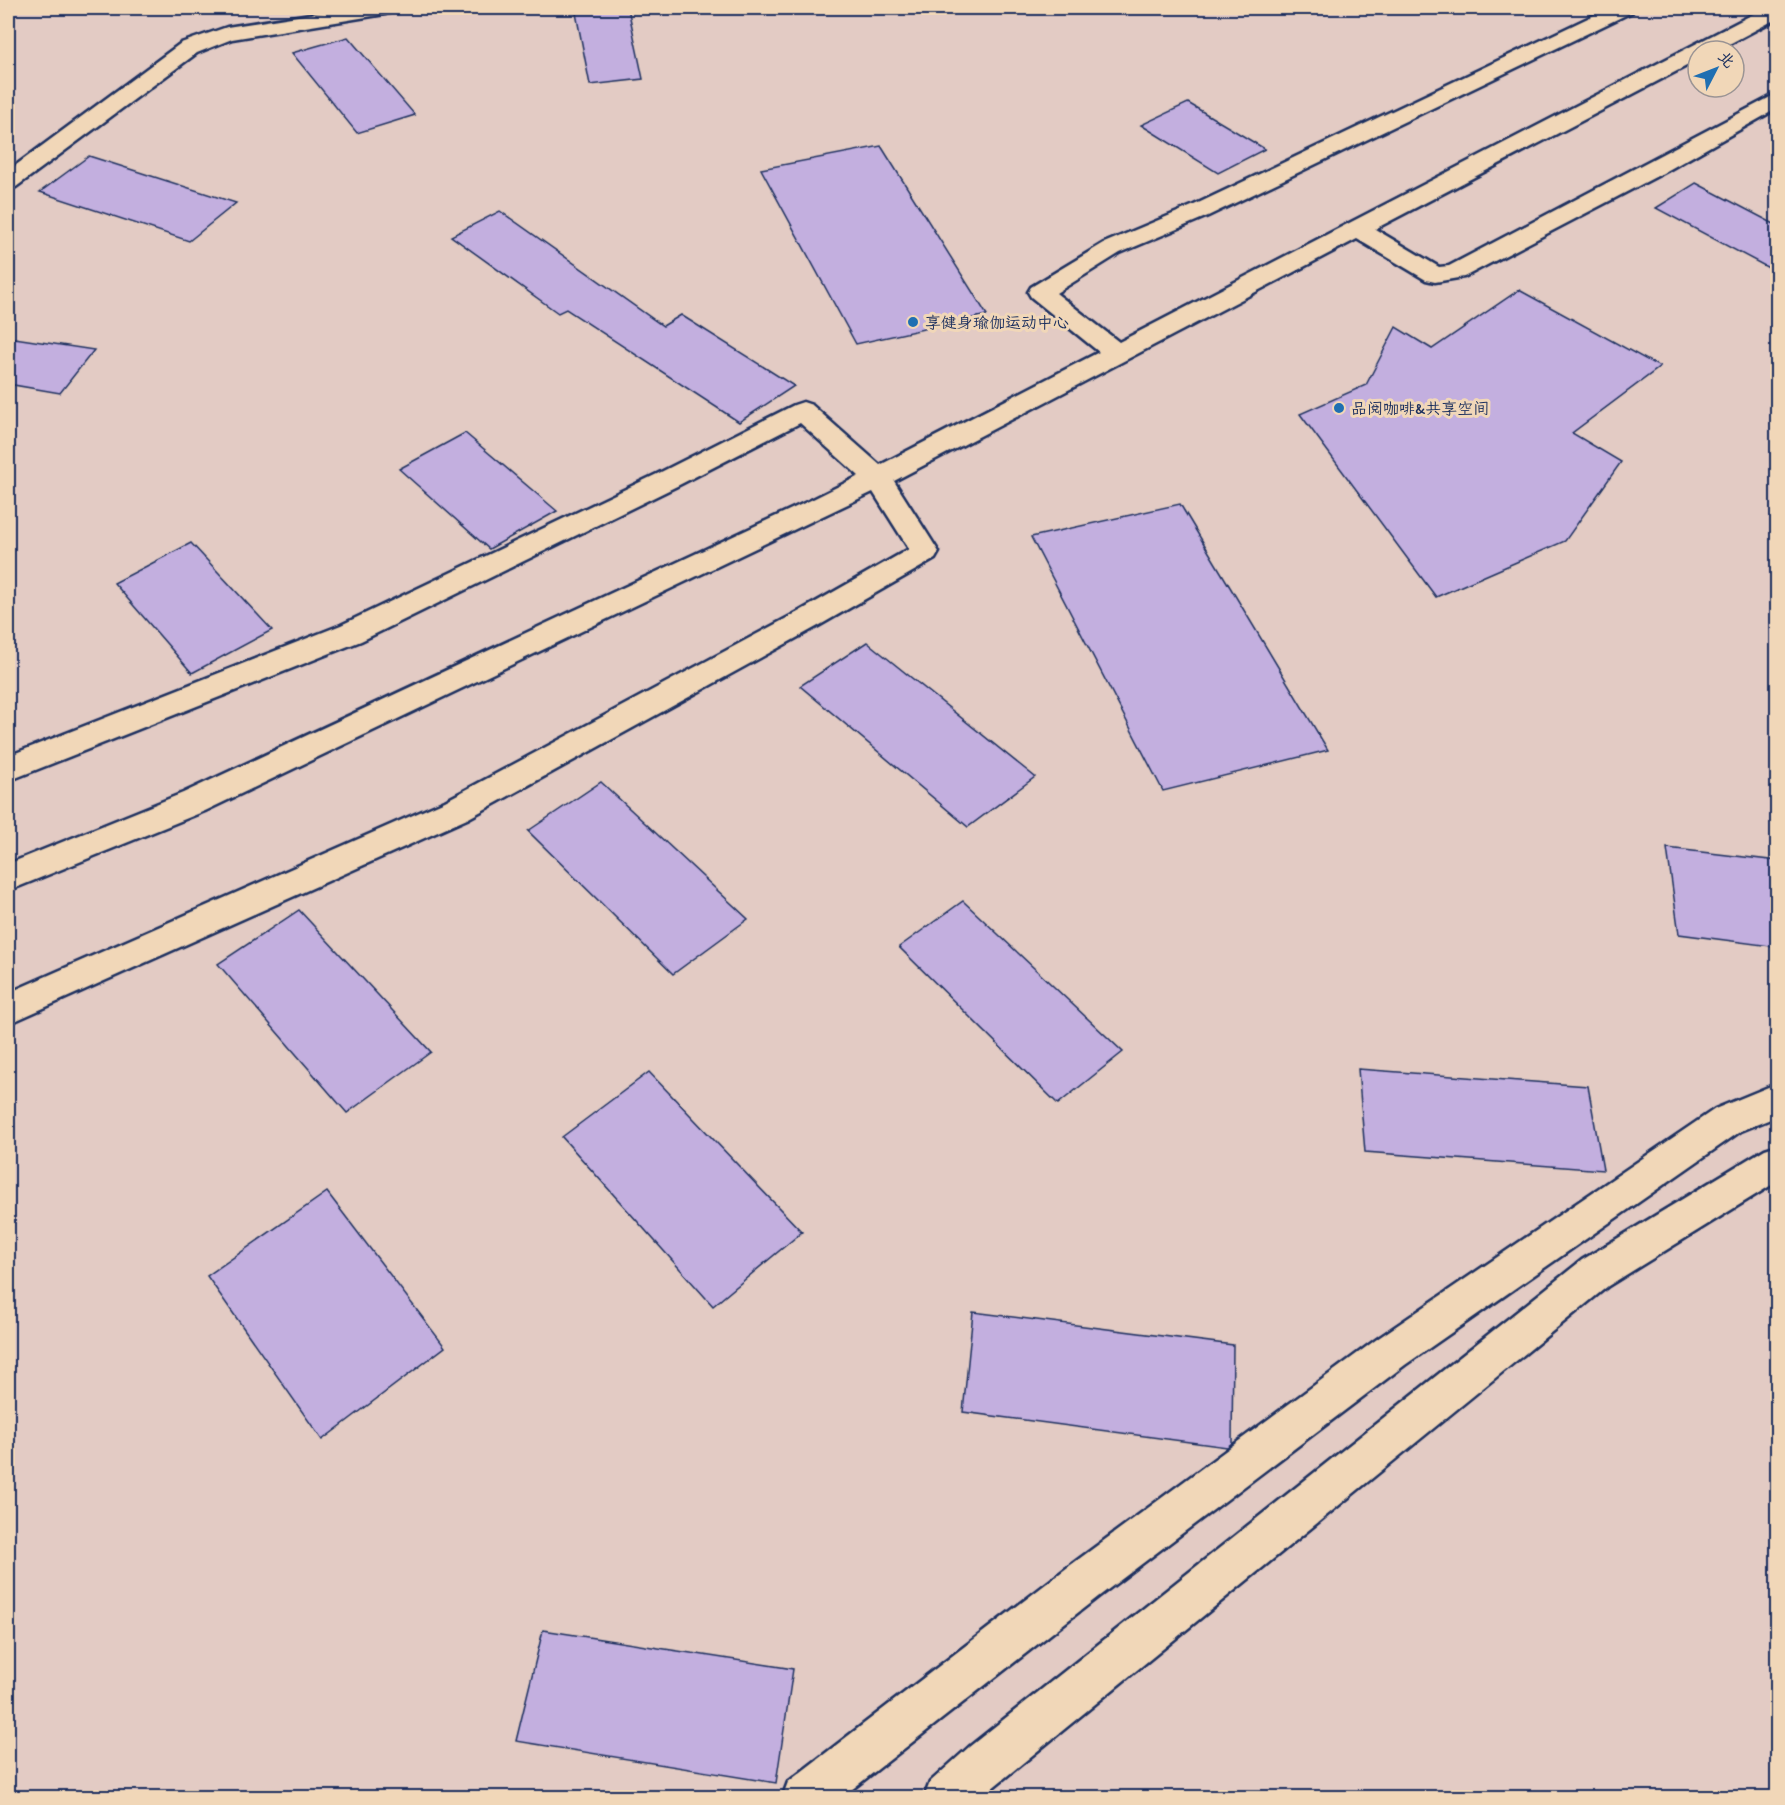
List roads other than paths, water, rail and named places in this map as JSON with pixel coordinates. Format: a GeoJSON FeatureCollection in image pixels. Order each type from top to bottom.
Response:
{"type":"FeatureCollection","features":[{"type":"Feature","properties":{"kind":"street"},"geometry":{"type":"LineString","coordinates":[[8,182],[189,48],[227,33],[385,8]]}},
{"type":"Feature","properties":{"kind":"street"},"geometry":{"type":"LineString","coordinates":[[1118,354],[1040,292],[1112,248],[1200,211],[1624,8]]}},
{"type":"Feature","properties":{"kind":"street"},"geometry":{"type":"LineString","coordinates":[[1722,39],[1778,9]]}},
{"type":"Feature","properties":{"kind":"street"},"geometry":{"type":"LineString","coordinates":[[8,878],[194,802],[823,506],[1686,58]]}},
{"type":"Feature","properties":{"kind":"street"},"geometry":{"type":"LineString","coordinates":[[1358,229],[1435,275],[1455,272],[1655,168],[1778,99]]}},
{"type":"Feature","properties":{"kind":"street"},"geometry":{"type":"LineString","coordinates":[[8,769],[351,633],[667,480],[803,411],[878,478],[925,552],[799,624],[456,810],[8,1009]]}},
{"type":"Feature","properties":{"kind":"street"},"geometry":{"type":"LineString","coordinates":[[804,1797],[1083,1582],[1391,1353],[1728,1120],[1778,1099]]}},
{"type":"Feature","properties":{"kind":"street"},"geometry":{"type":"LineString","coordinates":[[946,1797],[1594,1273],[1778,1161]]}},
{"type":"Feature","properties":{"kind":"place","name":"享健身瑜伽运动中心"},"geometry":{"type":"Point","coordinates":[913,322]}},
{"type":"Feature","properties":{"kind":"place","name":"品阅咖啡&共享空间"},"geometry":{"type":"Point","coordinates":[1339,408]}}]}
